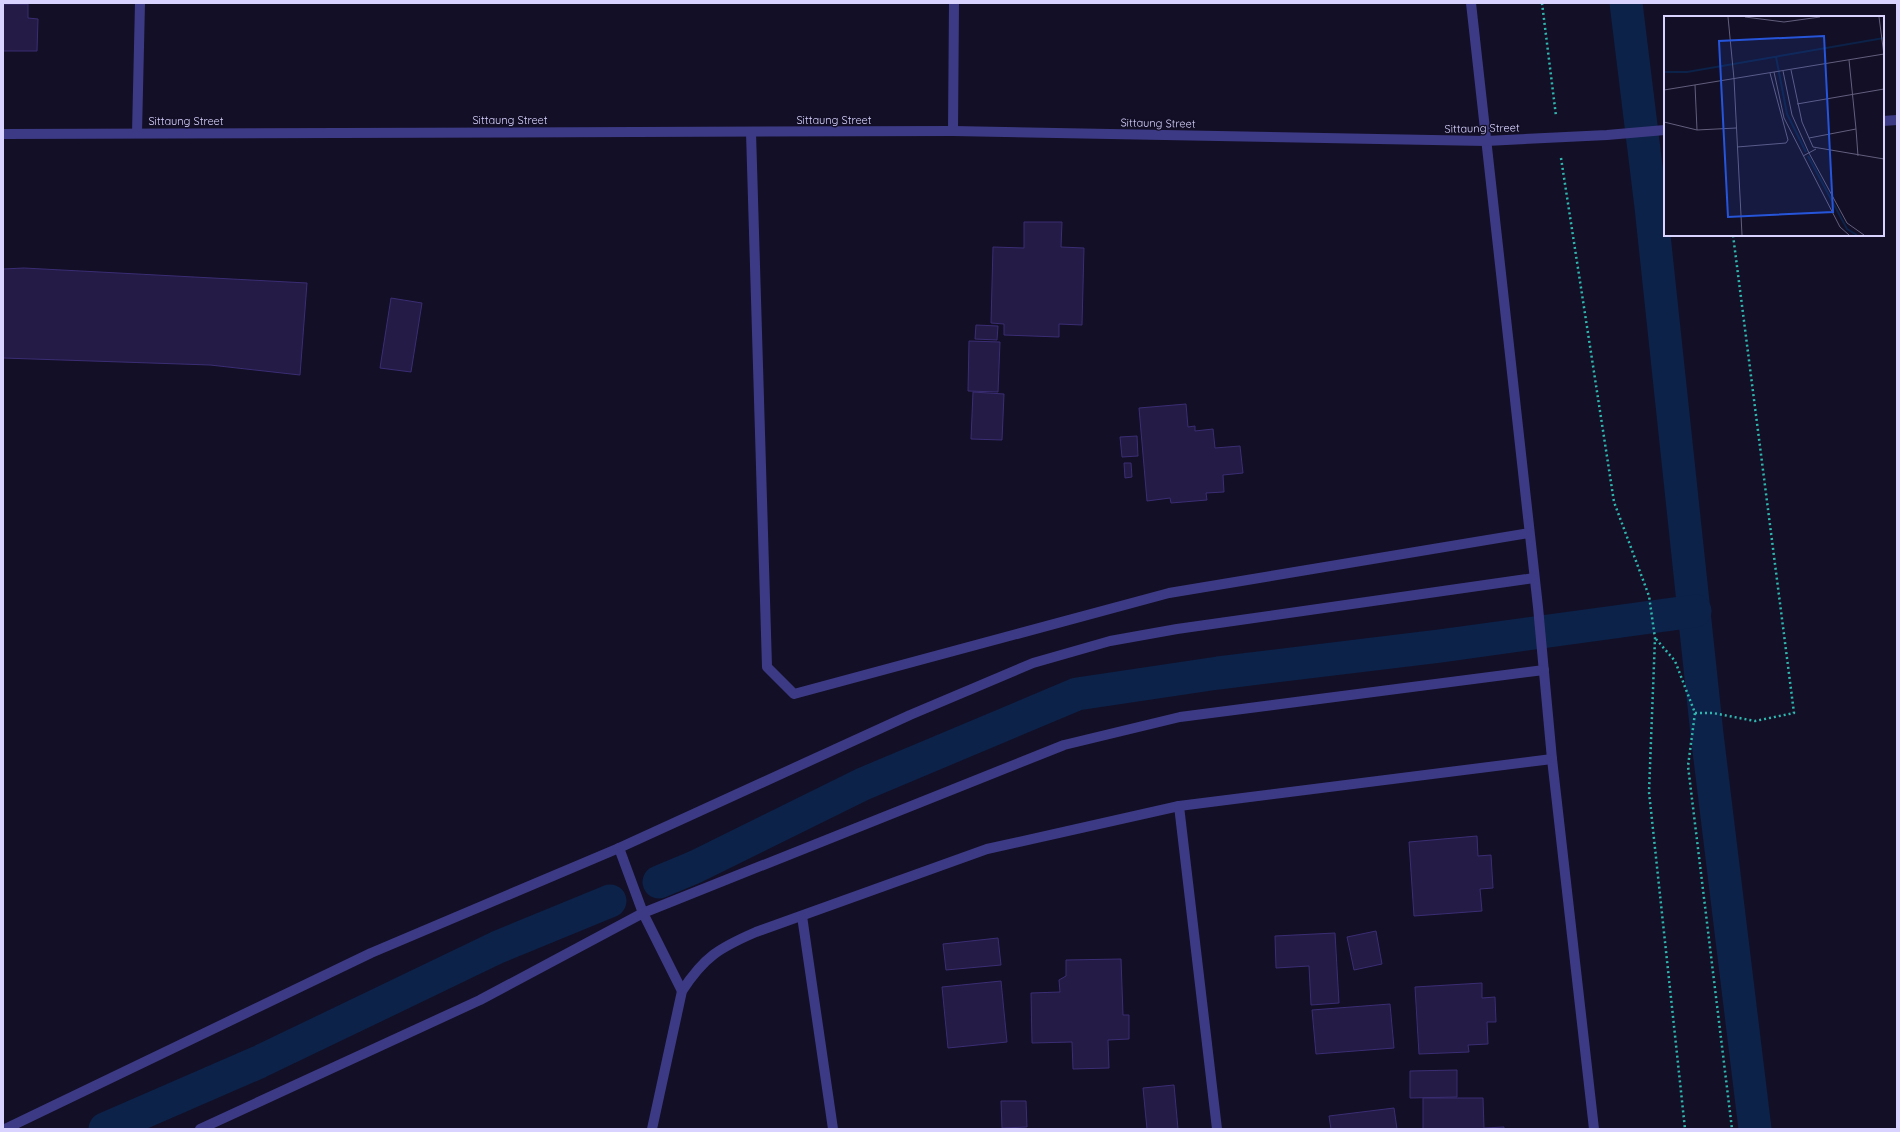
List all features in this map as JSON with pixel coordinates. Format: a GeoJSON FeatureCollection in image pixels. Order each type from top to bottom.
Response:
{"type":"FeatureCollection","features":[{"type":"Feature","properties":{"kind":"street"},"geometry":{"type":"LineString","coordinates":[[137,133],[140,3]]}},
{"type":"Feature","properties":{"kind":"street"},"geometry":{"type":"LineString","coordinates":[[953,131],[954,3]]}},
{"type":"Feature","properties":{"kind":"street"},"geometry":{"type":"LineString","coordinates":[[1471,3],[1543,650],[1552,760],[1594,1129]]}},
{"type":"Feature","properties":{"kind":"street"},"geometry":{"type":"LineString","coordinates":[[1884,121],[1897,120]]}},
{"type":"Feature","properties":{"kind":"street","name":"Sittaung Street"},"geometry":{"type":"LineString","coordinates":[[3,134],[953,131],[1486,141],[1559,138],[1663,130]]}},
{"type":"Feature","properties":{"kind":"street"},"geometry":{"type":"LineString","coordinates":[[751,132],[768,667],[794,694],[1168,593],[1529,533]]}},
{"type":"Feature","properties":{"kind":"street"},"geometry":{"type":"LineString","coordinates":[[5,1129],[371,953],[619,848],[910,715],[1033,662],[1110,641],[1177,629],[1534,578]]}},
{"type":"Feature","properties":{"kind":"street"},"geometry":{"type":"LineString","coordinates":[[200,1129],[480,1000],[643,913],[1064,745],[1180,717],[1544,670]]}},
{"type":"Feature","properties":{"kind":"street"},"geometry":{"type":"LineString","coordinates":[[652,1129],[682,991],[694,972],[709,957],[734,941],[987,849],[1179,806],[1552,760]]}},
{"type":"Feature","properties":{"kind":"street"},"geometry":{"type":"LineString","coordinates":[[1179,806],[1217,1129]]}},
{"type":"Feature","properties":{"kind":"street"},"geometry":{"type":"LineString","coordinates":[[619,848],[643,913],[682,991]]}},
{"type":"Feature","properties":{"kind":"street"},"geometry":{"type":"LineString","coordinates":[[802,916],[833,1129]]}},
{"type":"Feature","properties":{"kind":"path"},"geometry":{"type":"LineString","coordinates":[[1542,3],[1564,185],[1614,502],[1649,596],[1655,638],[1649,792],[1685,1129]]}},
{"type":"Feature","properties":{"kind":"path"},"geometry":{"type":"LineString","coordinates":[[1695,713],[1712,713],[1755,721],[1794,713],[1733,236]]}},
{"type":"Feature","properties":{"kind":"path"},"geometry":{"type":"LineString","coordinates":[[1655,638],[1675,661],[1695,713],[1688,766],[1732,1129]]}},
{"type":"Feature","properties":{"kind":"building"},"geometry":{"type":"Polygon","coordinates":[[[3,4],[28,4],[28,18],[38,19],[37,51],[3,51],[3,4]]]}},
{"type":"Feature","properties":{"kind":"building"},"geometry":{"type":"Polygon","coordinates":[[[1024,222],[1062,222],[1061,247],[1084,248],[1082,325],[1059,324],[1059,337],[1004,335],[1004,324],[991,323],[993,247],[1024,248],[1024,222]]]}},
{"type":"Feature","properties":{"kind":"building"},"geometry":{"type":"Polygon","coordinates":[[[24,268],[307,283],[300,375],[210,365],[3,358],[3,269],[24,268]]]}},
{"type":"Feature","properties":{"kind":"building"},"geometry":{"type":"Polygon","coordinates":[[[391,298],[422,303],[411,372],[380,368],[391,298]]]}},
{"type":"Feature","properties":{"kind":"building"},"geometry":{"type":"Polygon","coordinates":[[[976,325],[998,326],[997,340],[975,339],[976,325]]]}},
{"type":"Feature","properties":{"kind":"building"},"geometry":{"type":"Polygon","coordinates":[[[969,341],[1000,342],[998,392],[968,391],[969,341]]]}},
{"type":"Feature","properties":{"kind":"building"},"geometry":{"type":"Polygon","coordinates":[[[973,392],[1004,394],[1002,440],[971,439],[973,392]]]}},
{"type":"Feature","properties":{"kind":"building"},"geometry":{"type":"Polygon","coordinates":[[[1186,404],[1188,427],[1195,426],[1195,431],[1213,429],[1215,448],[1240,446],[1243,473],[1223,475],[1224,492],[1206,493],[1207,500],[1171,503],[1170,498],[1147,501],[1139,408],[1186,404]]]}},
{"type":"Feature","properties":{"kind":"building"},"geometry":{"type":"Polygon","coordinates":[[[1137,436],[1138,456],[1122,457],[1120,437],[1137,436]]]}},
{"type":"Feature","properties":{"kind":"building"},"geometry":{"type":"Polygon","coordinates":[[[1124,463],[1131,463],[1132,477],[1125,478],[1124,463]]]}},
{"type":"Feature","properties":{"kind":"building"},"geometry":{"type":"Polygon","coordinates":[[[1477,836],[1478,856],[1491,855],[1493,888],[1480,889],[1482,911],[1414,916],[1409,842],[1477,836]]]}},
{"type":"Feature","properties":{"kind":"building"},"geometry":{"type":"Polygon","coordinates":[[[1376,931],[1382,964],[1354,970],[1347,937],[1376,931]]]}},
{"type":"Feature","properties":{"kind":"building"},"geometry":{"type":"Polygon","coordinates":[[[1335,933],[1339,1003],[1311,1005],[1309,966],[1276,968],[1275,936],[1335,933]]]}},
{"type":"Feature","properties":{"kind":"building"},"geometry":{"type":"Polygon","coordinates":[[[998,938],[1001,965],[946,970],[943,944],[998,938]]]}},
{"type":"Feature","properties":{"kind":"building"},"geometry":{"type":"Polygon","coordinates":[[[1121,959],[1123,1015],[1129,1015],[1129,1039],[1108,1040],[1109,1068],[1073,1069],[1072,1042],[1032,1043],[1031,993],[1060,992],[1059,980],[1066,976],[1066,960],[1121,959]]]}},
{"type":"Feature","properties":{"kind":"building"},"geometry":{"type":"Polygon","coordinates":[[[1001,981],[1007,1042],[948,1048],[942,987],[1001,981]]]}},
{"type":"Feature","properties":{"kind":"building"},"geometry":{"type":"Polygon","coordinates":[[[1482,983],[1482,998],[1495,997],[1496,1022],[1487,1022],[1488,1044],[1468,1045],[1469,1052],[1419,1054],[1415,987],[1482,983]]]}},
{"type":"Feature","properties":{"kind":"building"},"geometry":{"type":"Polygon","coordinates":[[[1390,1004],[1394,1048],[1316,1054],[1312,1010],[1390,1004]]]}},
{"type":"Feature","properties":{"kind":"building"},"geometry":{"type":"Polygon","coordinates":[[[1457,1070],[1457,1097],[1410,1098],[1410,1071],[1457,1070]]]}},
{"type":"Feature","properties":{"kind":"building"},"geometry":{"type":"Polygon","coordinates":[[[1174,1085],[1178,1129],[1147,1129],[1143,1088],[1174,1085]]]}},
{"type":"Feature","properties":{"kind":"building"},"geometry":{"type":"Polygon","coordinates":[[[1423,1098],[1483,1098],[1484,1128],[1504,1127],[1504,1129],[1423,1129],[1423,1098]]]}},
{"type":"Feature","properties":{"kind":"building"},"geometry":{"type":"Polygon","coordinates":[[[1001,1101],[1026,1101],[1027,1127],[1002,1128],[1001,1101]]]}},
{"type":"Feature","properties":{"kind":"building"},"geometry":{"type":"Polygon","coordinates":[[[1394,1108],[1397,1129],[1331,1129],[1329,1116],[1394,1108]]]}},
{"type":"Feature","properties":{"kind":"waterway"},"geometry":{"type":"LineString","coordinates":[[1626,3],[1651,207],[1707,734],[1755,1129]]}},
{"type":"Feature","properties":{"kind":"waterway"},"geometry":{"type":"LineString","coordinates":[[659,882],[695,867],[863,784],[1077,694],[1218,673],[1440,646],[1695,611]]}},
{"type":"Feature","properties":{"kind":"waterway"},"geometry":{"type":"LineString","coordinates":[[105,1129],[259,1062],[498,947],[610,901]]}}]}
